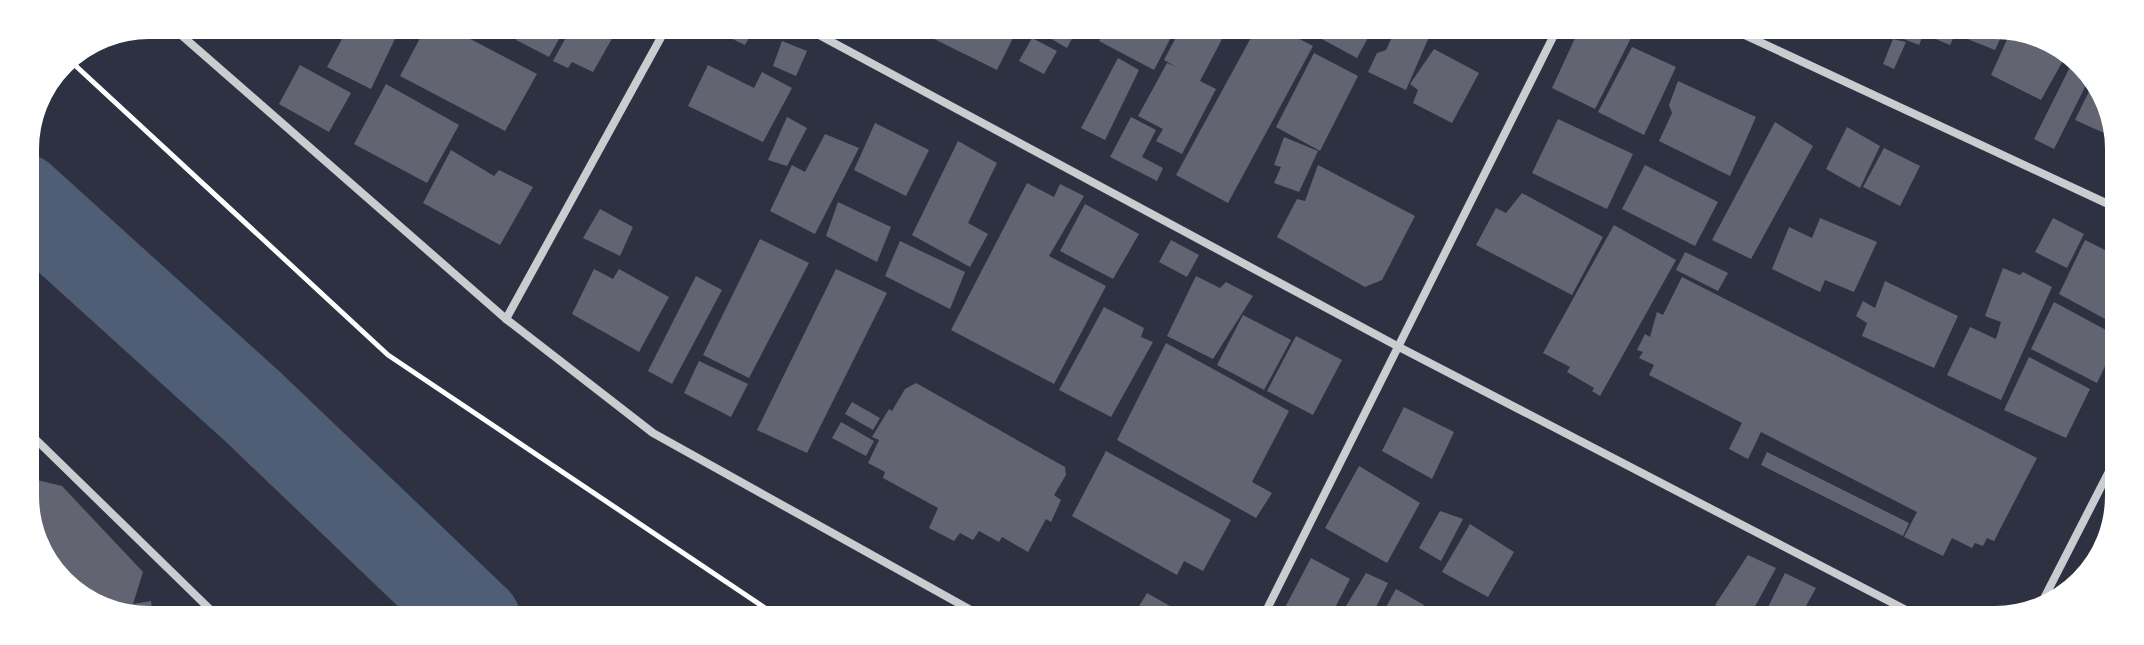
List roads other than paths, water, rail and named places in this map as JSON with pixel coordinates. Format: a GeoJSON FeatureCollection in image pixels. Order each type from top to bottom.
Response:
{"type":"FeatureCollection","features":[{"type":"Feature","properties":{"kind":"street"},"geometry":{"type":"LineString","coordinates":[[180,34],[506,319],[653,433],[972,611]]}},
{"type":"Feature","properties":{"kind":"street"},"geometry":{"type":"LineString","coordinates":[[506,319],[663,34]]}},
{"type":"Feature","properties":{"kind":"street"},"geometry":{"type":"LineString","coordinates":[[817,34],[1399,347],[1908,611]]}},
{"type":"Feature","properties":{"kind":"street"},"geometry":{"type":"LineString","coordinates":[[1266,611],[1555,34]]}},
{"type":"Feature","properties":{"kind":"street"},"geometry":{"type":"LineString","coordinates":[[1743,34],[2110,205]]}},
{"type":"Feature","properties":{"kind":"street"},"geometry":{"type":"LineString","coordinates":[[34,438],[212,611]]}},
{"type":"Feature","properties":{"kind":"street"},"geometry":{"type":"LineString","coordinates":[[2043,600],[2110,470]]}},
{"type":"Feature","properties":{"kind":"waterway"},"geometry":{"type":"LineString","coordinates":[[34,209],[252,406],[467,611]]}}]}
